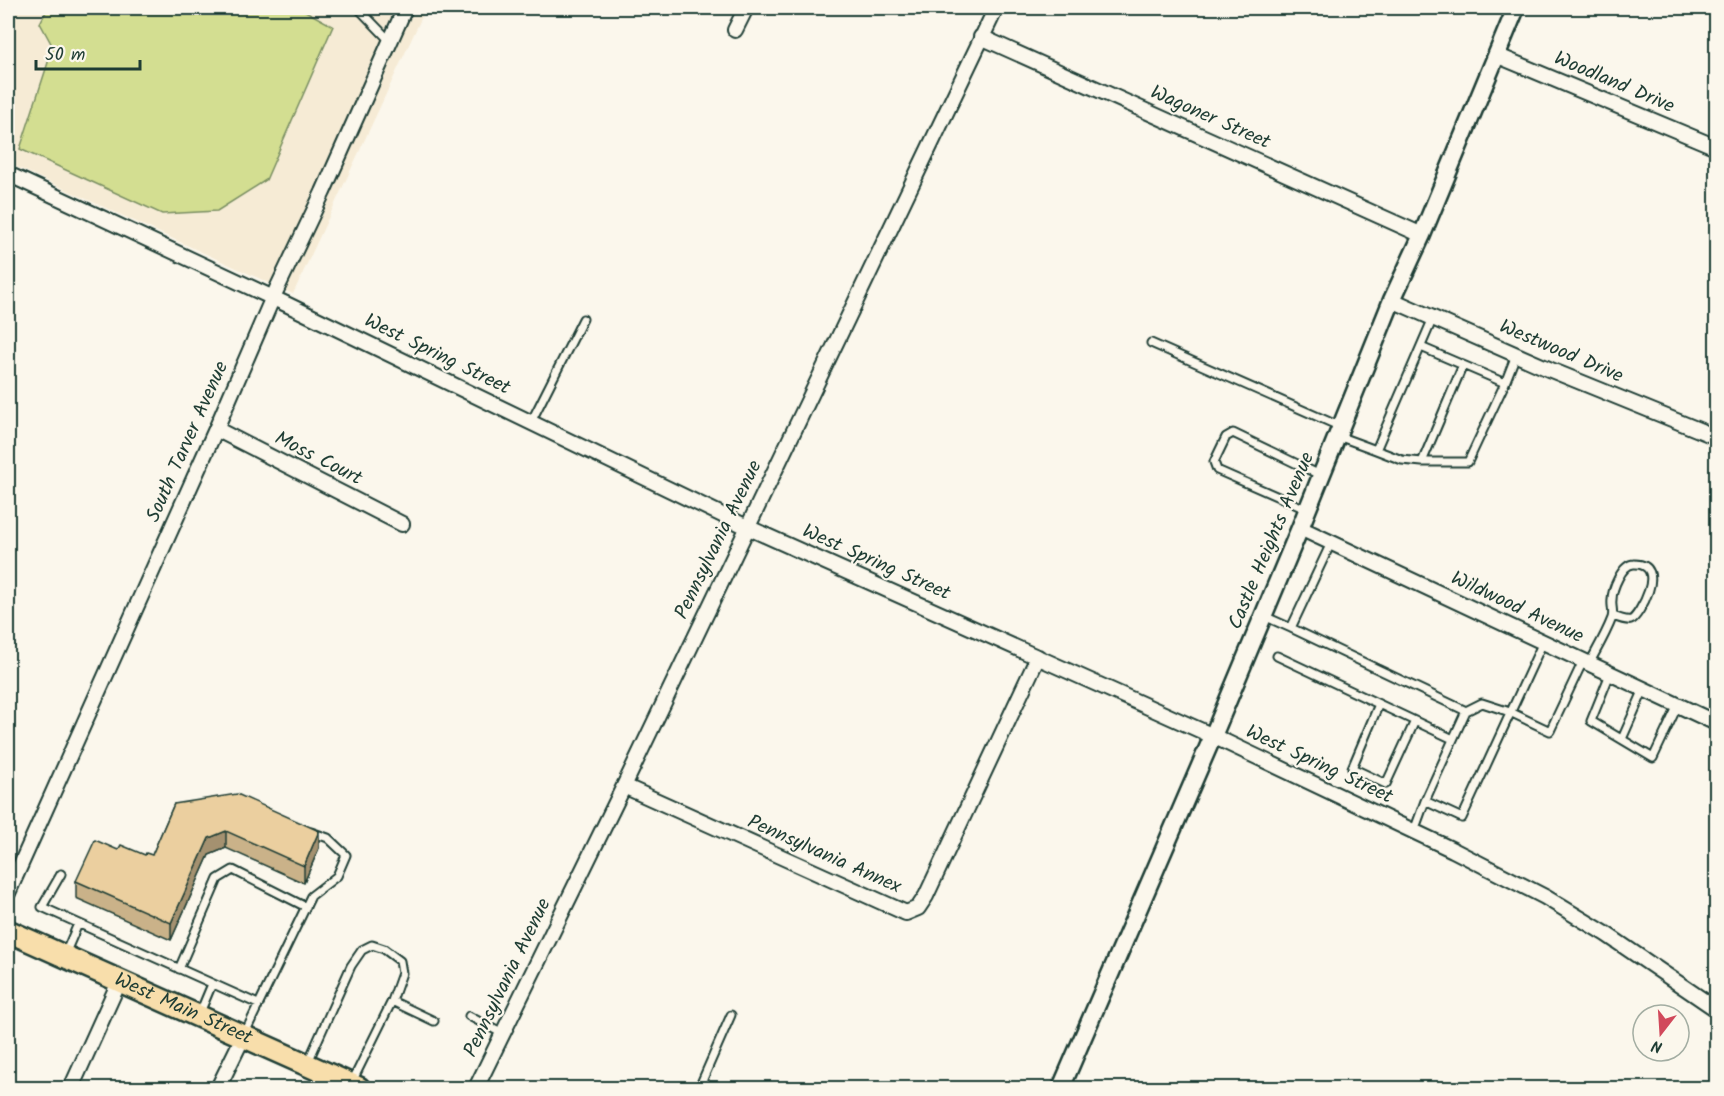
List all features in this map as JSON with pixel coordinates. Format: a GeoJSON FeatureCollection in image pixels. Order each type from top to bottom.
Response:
{"type":"FeatureCollection","features":[{"type":"Feature","properties":{"kind":"main road","name":"West Main Street"},"geometry":{"type":"LineString","coordinates":[[8,932],[243,1037],[317,1076],[356,1087]]}},
{"type":"Feature","properties":{"kind":"street","name":"South Tarver Avenue"},"geometry":{"type":"LineString","coordinates":[[8,893],[273,297],[323,192],[405,8]]}},
{"type":"Feature","properties":{"kind":"street"},"geometry":{"type":"LineString","coordinates":[[735,30],[746,8]]}},
{"type":"Feature","properties":{"kind":"street","name":"Pennsylvania Avenue"},"geometry":{"type":"LineString","coordinates":[[476,1089],[624,786],[996,8]]}},
{"type":"Feature","properties":{"kind":"street","name":"Castle Heights Avenue"},"geometry":{"type":"LineString","coordinates":[[1061,1089],[1213,736],[1322,476],[1392,300],[1422,235],[1516,8]]}},
{"type":"Feature","properties":{"kind":"street","name":"Wagoner Street"},"geometry":{"type":"LineString","coordinates":[[981,37],[1422,235]]}},
{"type":"Feature","properties":{"kind":"street","name":"Woodland Drive"},"geometry":{"type":"LineString","coordinates":[[1496,56],[1716,147]]}},
{"type":"Feature","properties":{"kind":"street","name":"West Spring Street"},"geometry":{"type":"LineString","coordinates":[[8,174],[273,297],[747,527],[1213,736],[1414,831],[1545,897],[1606,934],[1716,1009]]}},
{"type":"Feature","properties":{"kind":"street","name":"Westwood Drive"},"geometry":{"type":"LineString","coordinates":[[1392,300],[1516,355],[1716,437]]}},
{"type":"Feature","properties":{"kind":"street","name":"Moss Court"},"geometry":{"type":"LineString","coordinates":[[216,429],[402,524]]}},
{"type":"Feature","properties":{"kind":"street","name":"Wildwood Avenue"},"geometry":{"type":"LineString","coordinates":[[1300,528],[1716,723]]}},
{"type":"Feature","properties":{"kind":"street","name":"Pennsylvania Annex"},"geometry":{"type":"LineString","coordinates":[[624,786],[906,913],[918,908],[926,896],[1038,657]]}},
{"type":"Feature","properties":{"kind":"street"},"geometry":{"type":"LineString","coordinates":[[71,1089],[119,982]]}},
{"type":"Feature","properties":{"kind":"street"},"geometry":{"type":"LineString","coordinates":[[218,1089],[243,1037]]}},
{"type":"Feature","properties":{"kind":"lane"},"geometry":{"type":"LineString","coordinates":[[358,8],[391,42]]}},
{"type":"Feature","properties":{"kind":"lane"},"geometry":{"type":"LineString","coordinates":[[1376,450],[1433,318]]}},
{"type":"Feature","properties":{"kind":"lane"},"geometry":{"type":"LineString","coordinates":[[531,422],[583,320]]}},
{"type":"Feature","properties":{"kind":"lane"},"geometry":{"type":"LineString","coordinates":[[1151,343],[1376,450],[1402,460],[1422,462],[1468,462],[1516,355]]}},
{"type":"Feature","properties":{"kind":"lane"},"geometry":{"type":"LineString","coordinates":[[1421,347],[1504,383]]}},
{"type":"Feature","properties":{"kind":"lane"},"geometry":{"type":"LineString","coordinates":[[1422,462],[1463,365]]}},
{"type":"Feature","properties":{"kind":"lane"},"geometry":{"type":"LineString","coordinates":[[1308,510],[1217,470],[1214,462],[1226,437],[1233,433],[1322,476]]}},
{"type":"Feature","properties":{"kind":"lane"},"geometry":{"type":"LineString","coordinates":[[1291,628],[1330,543]]}},
{"type":"Feature","properties":{"kind":"lane"},"geometry":{"type":"LineString","coordinates":[[1414,831],[1425,801],[1466,711],[1482,703],[1509,712],[1550,731],[1613,615],[1612,594],[1623,571],[1628,565],[1636,563],[1649,569],[1652,581],[1637,616],[1631,620],[1613,615]]}},
{"type":"Feature","properties":{"kind":"lane"},"geometry":{"type":"LineString","coordinates":[[1263,616],[1466,711]]}},
{"type":"Feature","properties":{"kind":"lane"},"geometry":{"type":"LineString","coordinates":[[1425,801],[1462,818],[1543,642]]}},
{"type":"Feature","properties":{"kind":"lane"},"geometry":{"type":"LineString","coordinates":[[1277,656],[1453,740]]}},
{"type":"Feature","properties":{"kind":"lane"},"geometry":{"type":"LineString","coordinates":[[1610,674],[1591,721],[1653,758],[1678,705]]}},
{"type":"Feature","properties":{"kind":"lane"},"geometry":{"type":"LineString","coordinates":[[1622,739],[1645,689]]}},
{"type":"Feature","properties":{"kind":"lane"},"geometry":{"type":"LineString","coordinates":[[1379,704],[1352,768],[1386,784],[1415,721]]}},
{"type":"Feature","properties":{"kind":"lane"},"geometry":{"type":"LineString","coordinates":[[243,1037],[311,896],[337,876],[346,855],[328,838],[307,830]]}},
{"type":"Feature","properties":{"kind":"lane"},"geometry":{"type":"LineString","coordinates":[[179,969],[218,879],[233,870],[306,907]]}},
{"type":"Feature","properties":{"kind":"lane"},"geometry":{"type":"LineString","coordinates":[[61,874],[42,907],[258,1004]]}},
{"type":"Feature","properties":{"kind":"lane"},"geometry":{"type":"LineString","coordinates":[[64,957],[78,924]]}},
{"type":"Feature","properties":{"kind":"lane"},"geometry":{"type":"LineString","coordinates":[[317,1076],[351,966],[362,950],[372,945],[384,949],[400,961],[402,974],[356,1087]]}},
{"type":"Feature","properties":{"kind":"lane"},"geometry":{"type":"LineString","coordinates":[[198,1017],[212,984]]}},
{"type":"Feature","properties":{"kind":"lane"},"geometry":{"type":"LineString","coordinates":[[392,1001],[434,1021]]}},
{"type":"Feature","properties":{"kind":"lane"},"geometry":{"type":"LineString","coordinates":[[699,1089],[731,1015]]}},
{"type":"Feature","properties":{"kind":"lane"},"geometry":{"type":"LineString","coordinates":[[469,1016],[503,1034]]}},
{"type":"Feature","properties":{"kind":"shaded area"},"geometry":{"type":"Polygon","coordinates":[[[8,8],[426,8],[293,294],[8,163],[8,8]]]}},
{"type":"Feature","properties":{"kind":"green space"},"geometry":{"type":"Polygon","coordinates":[[[48,8],[300,8],[333,26],[266,180],[217,211],[162,214],[20,149],[53,47],[40,23],[48,8]]]}},
{"type":"Feature","properties":{"kind":"building"},"geometry":{"type":"Polygon","coordinates":[[[237,794],[319,831],[304,866],[226,831],[209,838],[171,923],[76,881],[95,840],[118,850],[121,845],[145,855],[146,853],[152,855],[174,804],[237,794]]]}}]}
